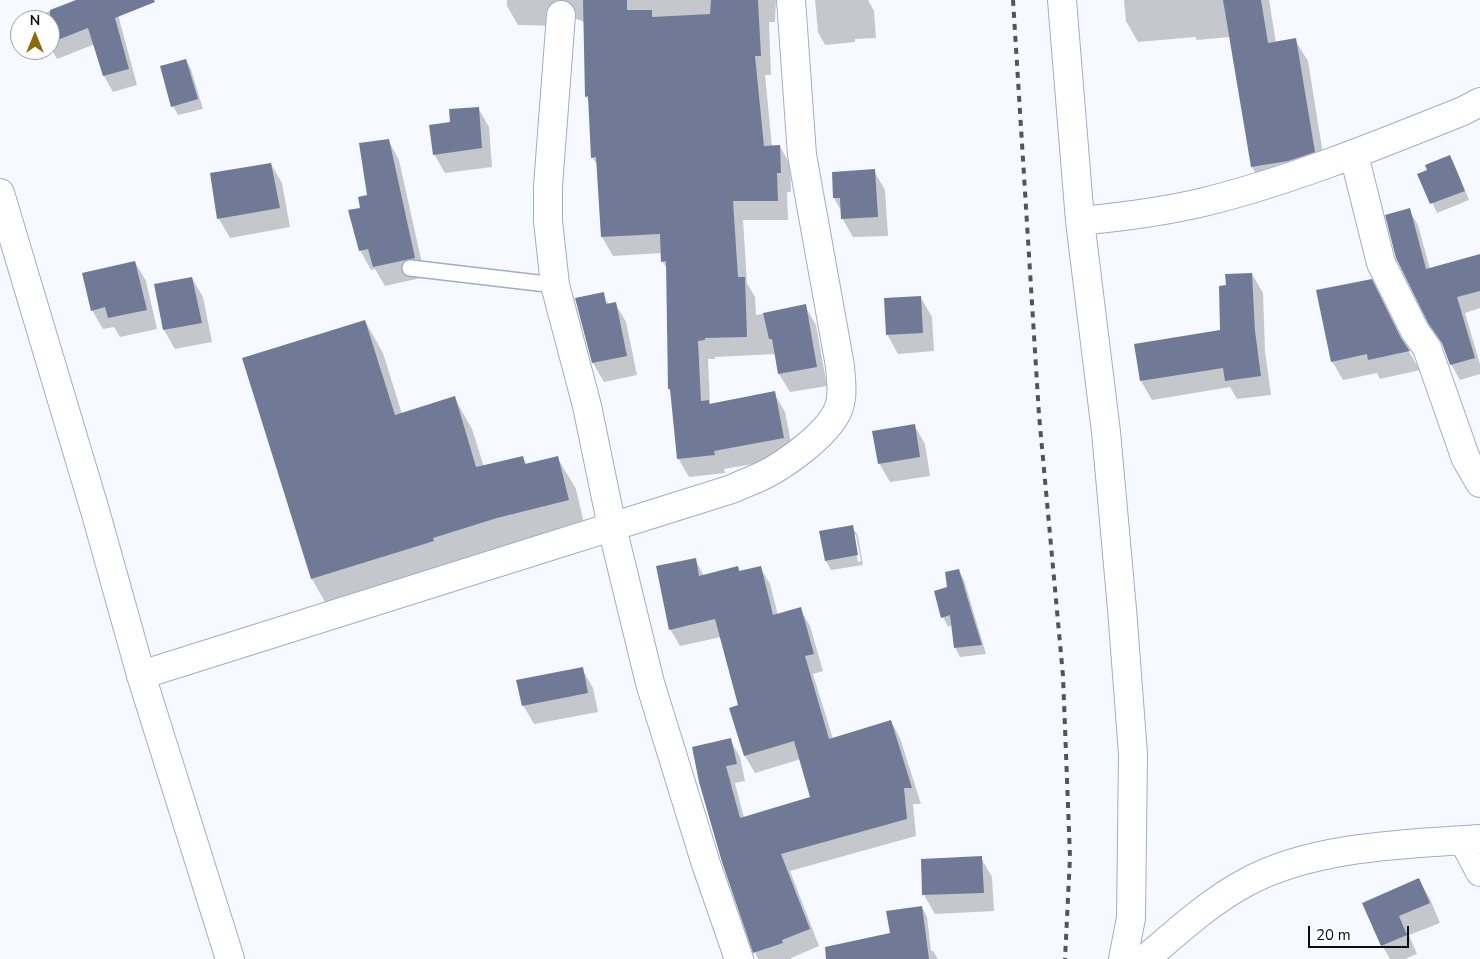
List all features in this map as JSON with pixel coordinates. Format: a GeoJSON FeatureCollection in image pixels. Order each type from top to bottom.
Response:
{"type":"FeatureCollection","features":[{"type":"Feature","properties":{"kind":"street"},"geometry":{"type":"LineString","coordinates":[[141,675],[732,489],[764,475],[800,451],[824,430],[837,412],[842,390],[840,366],[802,155],[791,0]]}},
{"type":"Feature","properties":{"kind":"street"},"geometry":{"type":"LineString","coordinates":[[1062,0],[1080,221],[1106,432],[1133,754],[1130,918],[1123,959]]}},
{"type":"Feature","properties":{"kind":"street"},"geometry":{"type":"LineString","coordinates":[[561,15],[548,186],[548,221],[555,285],[587,406],[612,527],[650,683],[706,864],[739,959]]}},
{"type":"Feature","properties":{"kind":"street"},"geometry":{"type":"LineString","coordinates":[[1080,221],[1139,215],[1203,202],[1262,186],[1354,155],[1480,102]]}},
{"type":"Feature","properties":{"kind":"street"},"geometry":{"type":"LineString","coordinates":[[1354,155],[1381,263],[1415,331],[1427,348],[1466,459],[1480,483]]}},
{"type":"Feature","properties":{"kind":"street"},"geometry":{"type":"LineString","coordinates":[[0,193],[96,514],[141,675],[230,959]]}},
{"type":"Feature","properties":{"kind":"street"},"geometry":{"type":"LineString","coordinates":[[1145,959],[1200,913],[1245,882],[1284,866],[1328,854],[1472,839],[1480,872]]}},
{"type":"Feature","properties":{"kind":"lane"},"geometry":{"type":"LineString","coordinates":[[410,268],[555,285]]}},
{"type":"Feature","properties":{"kind":"building"},"geometry":{"type":"Polygon","coordinates":[[[76,0],[154,0],[155,2],[115,18],[129,69],[103,76],[88,28],[60,39],[60,10],[50,10],[76,0]]]}},
{"type":"Feature","properties":{"kind":"building"},"geometry":{"type":"Polygon","coordinates":[[[583,0],[627,0],[627,10],[652,10],[652,17],[710,14],[711,0],[758,0],[761,56],[755,56],[764,146],[780,145],[781,173],[777,173],[778,201],[733,201],[738,277],[745,277],[747,337],[705,338],[705,340],[698,341],[701,401],[709,400],[709,404],[775,391],[784,438],[714,451],[715,455],[677,459],[670,389],[668,389],[666,261],[661,262],[660,234],[601,237],[596,157],[591,158],[588,96],[585,97],[583,0]]]}},
{"type":"Feature","properties":{"kind":"building"},"geometry":{"type":"Polygon","coordinates":[[[1223,0],[1261,0],[1268,43],[1296,38],[1315,152],[1288,161],[1251,167],[1223,0]]]}},
{"type":"Feature","properties":{"kind":"building"},"geometry":{"type":"Polygon","coordinates":[[[186,59],[198,99],[171,107],[160,66],[186,59]]]}},
{"type":"Feature","properties":{"kind":"building"},"geometry":{"type":"Polygon","coordinates":[[[479,107],[482,148],[433,155],[429,125],[450,122],[449,109],[479,107]]]}},
{"type":"Feature","properties":{"kind":"building"},"geometry":{"type":"Polygon","coordinates":[[[389,139],[415,258],[373,267],[368,249],[359,251],[348,210],[360,208],[358,197],[367,195],[359,143],[389,139]]]}},
{"type":"Feature","properties":{"kind":"building"},"geometry":{"type":"Polygon","coordinates":[[[1450,155],[1465,191],[1430,204],[1417,174],[1427,170],[1425,165],[1450,155]]]}},
{"type":"Feature","properties":{"kind":"building"},"geometry":{"type":"Polygon","coordinates":[[[271,163],[280,208],[217,219],[210,173],[271,163]]]}},
{"type":"Feature","properties":{"kind":"building"},"geometry":{"type":"Polygon","coordinates":[[[875,169],[878,217],[841,219],[840,198],[833,198],[832,172],[875,169]]]}},
{"type":"Feature","properties":{"kind":"building"},"geometry":{"type":"Polygon","coordinates":[[[1410,208],[1426,269],[1480,254],[1480,291],[1457,297],[1475,358],[1450,365],[1442,343],[1428,323],[1396,258],[1385,215],[1410,208]]]}},
{"type":"Feature","properties":{"kind":"building"},"geometry":{"type":"Polygon","coordinates":[[[135,261],[147,310],[108,318],[105,307],[91,311],[82,273],[135,261]]]}},
{"type":"Feature","properties":{"kind":"building"},"geometry":{"type":"Polygon","coordinates":[[[1252,273],[1255,331],[1261,376],[1225,381],[1223,368],[1140,381],[1134,344],[1220,330],[1219,286],[1226,285],[1225,274],[1252,273]]]}},
{"type":"Feature","properties":{"kind":"building"},"geometry":{"type":"Polygon","coordinates":[[[192,277],[202,323],[163,330],[154,284],[192,277]]]}},
{"type":"Feature","properties":{"kind":"building"},"geometry":{"type":"Polygon","coordinates":[[[1372,279],[1401,338],[1410,351],[1368,360],[1367,354],[1331,362],[1316,290],[1372,279]]]}},
{"type":"Feature","properties":{"kind":"building"},"geometry":{"type":"Polygon","coordinates":[[[604,292],[606,304],[616,302],[627,356],[592,363],[575,298],[604,292]]]}},
{"type":"Feature","properties":{"kind":"building"},"geometry":{"type":"Polygon","coordinates":[[[921,296],[923,333],[886,335],[884,298],[921,296]]]}},
{"type":"Feature","properties":{"kind":"building"},"geometry":{"type":"Polygon","coordinates":[[[806,304],[817,367],[778,374],[772,339],[769,339],[763,313],[806,304]]]}},
{"type":"Feature","properties":{"kind":"building"},"geometry":{"type":"Polygon","coordinates":[[[365,320],[395,415],[455,396],[476,467],[523,456],[525,464],[558,456],[569,500],[497,518],[433,538],[434,541],[311,579],[242,358],[365,320]]]}},
{"type":"Feature","properties":{"kind":"building"},"geometry":{"type":"Polygon","coordinates":[[[915,424],[920,457],[878,464],[872,431],[915,424]]]}},
{"type":"Feature","properties":{"kind":"building"},"geometry":{"type":"Polygon","coordinates":[[[853,525],[858,555],[825,561],[819,531],[853,525]]]}},
{"type":"Feature","properties":{"kind":"building"},"geometry":{"type":"Polygon","coordinates":[[[696,558],[699,576],[738,566],[739,571],[761,566],[773,615],[801,607],[814,654],[805,656],[829,739],[891,720],[912,788],[904,788],[907,819],[781,854],[810,929],[782,940],[783,943],[753,953],[722,862],[699,782],[692,747],[731,738],[737,764],[726,766],[740,818],[810,797],[794,741],[744,756],[729,708],[738,705],[715,619],[669,630],[656,566],[696,558]]]}},
{"type":"Feature","properties":{"kind":"building"},"geometry":{"type":"Polygon","coordinates":[[[959,569],[982,645],[954,648],[950,615],[941,618],[934,591],[947,587],[945,572],[959,569]]]}},
{"type":"Feature","properties":{"kind":"building"},"geometry":{"type":"Polygon","coordinates":[[[583,667],[588,693],[522,706],[516,680],[583,667]]]}},
{"type":"Feature","properties":{"kind":"building"},"geometry":{"type":"Polygon","coordinates":[[[982,856],[984,893],[922,895],[921,859],[982,856]]]}},
{"type":"Feature","properties":{"kind":"building"},"geometry":{"type":"Polygon","coordinates":[[[1419,878],[1430,903],[1399,916],[1407,935],[1381,946],[1362,903],[1419,878]]]}},
{"type":"Feature","properties":{"kind":"building"},"geometry":{"type":"Polygon","coordinates":[[[922,906],[929,959],[826,959],[825,947],[890,933],[886,911],[922,906]]]}},
{"type":"Feature","properties":{"kind":"railway"},"geometry":{"type":"LineString","coordinates":[[1013,0],[1039,415],[1063,676],[1070,857],[1065,959]]}}]}
